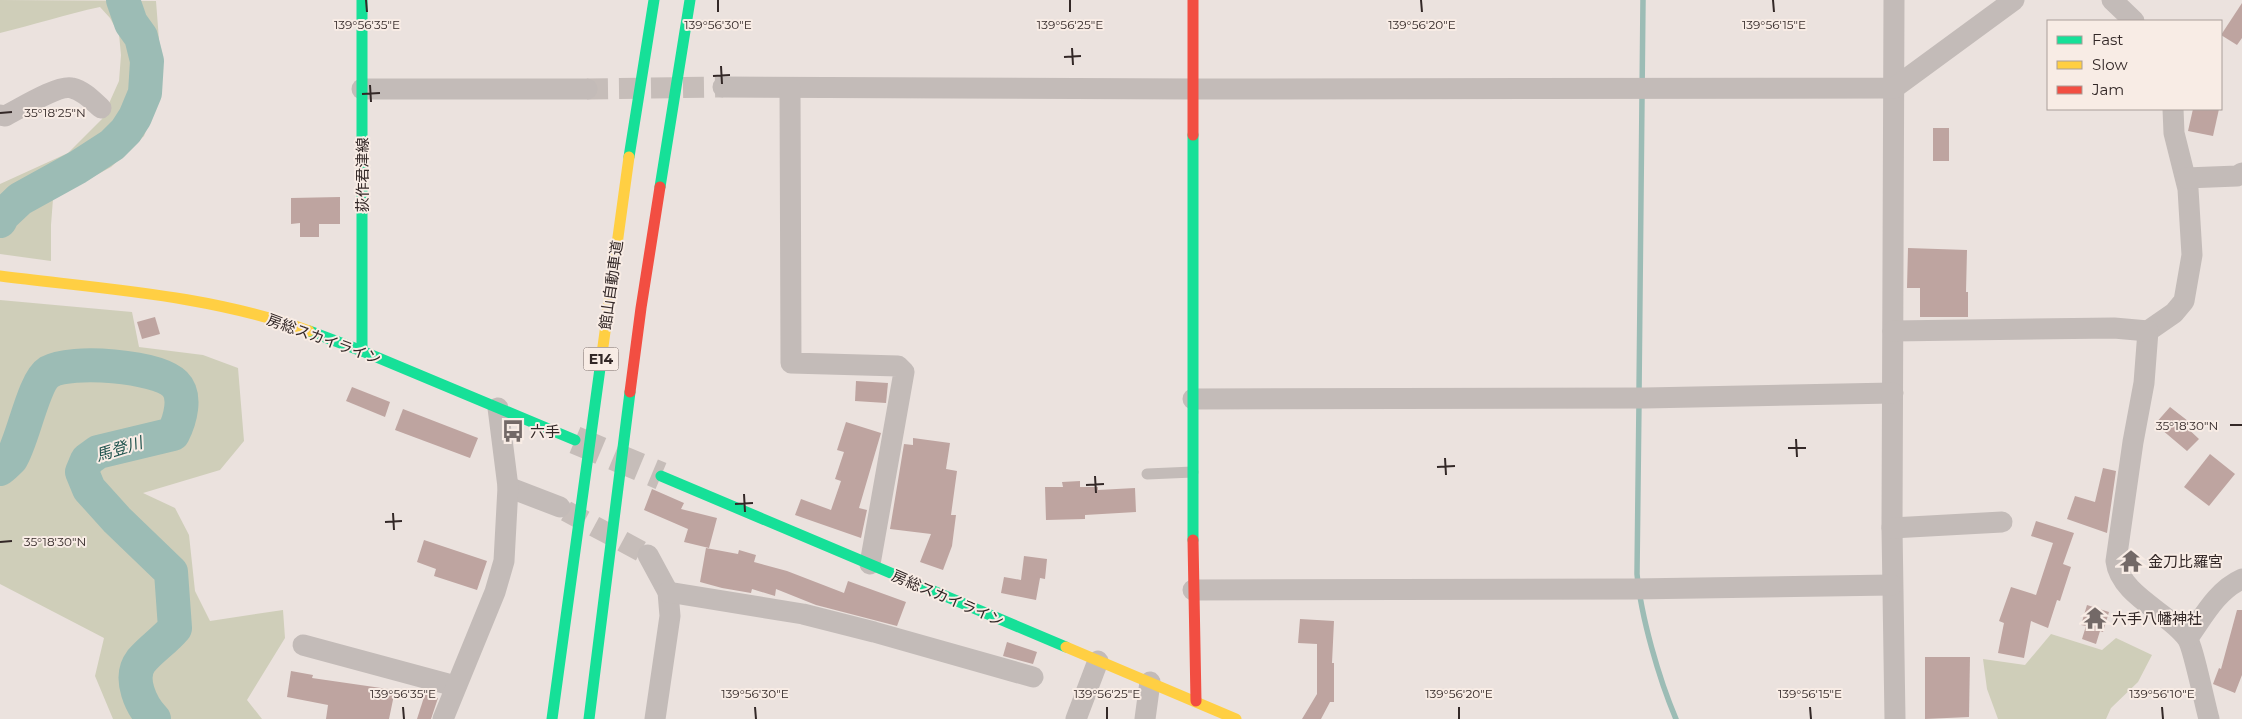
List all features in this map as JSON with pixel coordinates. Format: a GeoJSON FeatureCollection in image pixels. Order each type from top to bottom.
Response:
{"type":"FeatureCollection","features":[{"type":"Feature","properties":{"kind":"main road","name":"荻作君津線"},"geometry":{"type":"LineString","coordinates":[[362,0],[362,351]]}},
{"type":"Feature","properties":{"kind":"main road","name":"館山自動車道"},"geometry":{"type":"LineString","coordinates":[[552,719],[633,125],[654,0]]}},
{"type":"Feature","properties":{"kind":"main road","name":"E14"},"geometry":{"type":"LineString","coordinates":[[589,719],[641,308],[690,0]]}},
{"type":"Feature","properties":{"kind":"main road"},"geometry":{"type":"LineString","coordinates":[[1193,0],[1193,590],[1196,701]]}},
{"type":"Feature","properties":{"kind":"main road","name":"房総スカイライン"},"geometry":{"type":"LineString","coordinates":[[0,276],[202,302],[284,322],[362,351],[575,440]]}},
{"type":"Feature","properties":{"kind":"main road","name":"房総スカイライン"},"geometry":{"type":"LineString","coordinates":[[661,476],[1236,719]]}},
{"type":"Feature","properties":{"kind":"street"},"geometry":{"type":"LineString","coordinates":[[1894,0],[1892,585],[1895,719]]}},
{"type":"Feature","properties":{"kind":"street"},"geometry":{"type":"LineString","coordinates":[[723,87],[1193,89],[1894,88],[2014,0]]}},
{"type":"Feature","properties":{"kind":"street"},"geometry":{"type":"LineString","coordinates":[[2112,0],[2133,20]]}},
{"type":"Feature","properties":{"kind":"street"},"geometry":{"type":"LineString","coordinates":[[0,115],[5,116],[60,89],[70,87],[84,92],[101,108]]}},
{"type":"Feature","properties":{"kind":"street"},"geometry":{"type":"LineString","coordinates":[[790,88],[791,363],[898,366],[904,372],[870,564]]}},
{"type":"Feature","properties":{"kind":"street"},"geometry":{"type":"LineString","coordinates":[[362,89],[587,89]]}},
{"type":"Feature","properties":{"kind":"street"},"geometry":{"type":"LineString","coordinates":[[1893,331],[2114,328],[2148,332],[2174,314],[2184,302],[2192,255],[2188,189],[2174,133],[2173,110]]}},
{"type":"Feature","properties":{"kind":"street"},"geometry":{"type":"LineString","coordinates":[[2186,178],[2237,176],[2242,173]]}},
{"type":"Feature","properties":{"kind":"street"},"geometry":{"type":"LineString","coordinates":[[2148,332],[2144,383],[2133,442],[2116,561],[2117,571],[2125,583],[2188,638],[2209,719]]}},
{"type":"Feature","properties":{"kind":"street"},"geometry":{"type":"LineString","coordinates":[[1193,399],[1639,398],[1893,393]]}},
{"type":"Feature","properties":{"kind":"street"},"geometry":{"type":"LineString","coordinates":[[443,719],[495,592],[504,561],[508,487],[498,408]]}},
{"type":"Feature","properties":{"kind":"street"},"geometry":{"type":"LineString","coordinates":[[508,487],[560,508]]}},
{"type":"Feature","properties":{"kind":"street"},"geometry":{"type":"LineString","coordinates":[[1892,528],[2002,522]]}},
{"type":"Feature","properties":{"kind":"street"},"geometry":{"type":"LineString","coordinates":[[648,555],[668,592],[670,616],[655,719]]}},
{"type":"Feature","properties":{"kind":"street"},"geometry":{"type":"LineString","coordinates":[[2188,638],[2217,597],[2231,584],[2242,579]]}},
{"type":"Feature","properties":{"kind":"street"},"geometry":{"type":"LineString","coordinates":[[1193,590],[1640,589],[1892,585]]}},
{"type":"Feature","properties":{"kind":"street"},"geometry":{"type":"LineString","coordinates":[[668,592],[803,614],[1033,677]]}},
{"type":"Feature","properties":{"kind":"street"},"geometry":{"type":"LineString","coordinates":[[303,644],[455,686]]}},
{"type":"Feature","properties":{"kind":"street"},"geometry":{"type":"LineString","coordinates":[[1076,719],[1098,661]]}},
{"type":"Feature","properties":{"kind":"street"},"geometry":{"type":"LineString","coordinates":[[1144,719],[1150,682]]}},
{"type":"Feature","properties":{"kind":"lane"},"geometry":{"type":"LineString","coordinates":[[1147,474],[1193,472]]}},
{"type":"Feature","properties":{"kind":"green space"},"geometry":{"type":"Polygon","coordinates":[[[0,0],[156,1],[159,40],[157,68],[160,91],[144,136],[111,167],[53,199],[51,261],[0,254],[0,184],[68,153],[102,119],[119,81],[121,55],[119,34],[110,18],[100,7],[0,33],[0,0]]]}},
{"type":"Feature","properties":{"kind":"green space"},"geometry":{"type":"Polygon","coordinates":[[[0,300],[132,312],[139,347],[203,355],[238,368],[244,441],[220,470],[143,493],[175,508],[189,535],[195,591],[210,621],[283,610],[285,638],[247,700],[262,719],[113,719],[95,676],[104,638],[0,584],[0,300]]]}},
{"type":"Feature","properties":{"kind":"green space"},"geometry":{"type":"Polygon","coordinates":[[[2051,634],[2102,650],[2116,638],[2152,655],[2138,682],[2111,708],[2106,719],[1998,719],[1987,689],[1983,659],[2025,665],[2051,634]]]}},
{"type":"Feature","properties":{"kind":"building"},"geometry":{"type":"Polygon","coordinates":[[[2242,3],[2242,38],[2237,45],[2222,36],[2242,3]]]}},
{"type":"Feature","properties":{"kind":"building"},"geometry":{"type":"Polygon","coordinates":[[[2193,110],[2219,110],[2213,136],[2188,131],[2193,110]]]}},
{"type":"Feature","properties":{"kind":"building"},"geometry":{"type":"Polygon","coordinates":[[[1933,128],[1949,128],[1949,161],[1933,161],[1933,128]]]}},
{"type":"Feature","properties":{"kind":"building"},"geometry":{"type":"Polygon","coordinates":[[[340,197],[340,224],[319,224],[319,237],[300,237],[300,223],[291,224],[291,198],[340,197]]]}},
{"type":"Feature","properties":{"kind":"building"},"geometry":{"type":"Polygon","coordinates":[[[1908,248],[1967,250],[1966,292],[1968,292],[1968,317],[1920,317],[1920,288],[1907,288],[1908,248]]]}},
{"type":"Feature","properties":{"kind":"building"},"geometry":{"type":"Polygon","coordinates":[[[155,317],[160,334],[142,339],[137,322],[155,317]]]}},
{"type":"Feature","properties":{"kind":"building"},"geometry":{"type":"Polygon","coordinates":[[[856,381],[888,383],[886,403],[855,401],[856,381]]]}},
{"type":"Feature","properties":{"kind":"building"},"geometry":{"type":"Polygon","coordinates":[[[352,387],[390,402],[385,417],[346,401],[352,387]]]}},
{"type":"Feature","properties":{"kind":"building"},"geometry":{"type":"Polygon","coordinates":[[[2170,407],[2188,421],[2184,425],[2199,439],[2187,451],[2155,424],[2170,407]]]}},
{"type":"Feature","properties":{"kind":"building"},"geometry":{"type":"Polygon","coordinates":[[[403,409],[478,438],[470,458],[395,430],[403,409]]]}},
{"type":"Feature","properties":{"kind":"building"},"geometry":{"type":"Polygon","coordinates":[[[846,422],[881,433],[859,508],[867,510],[861,538],[795,515],[801,499],[831,510],[841,481],[835,479],[844,452],[837,450],[846,422]]]}},
{"type":"Feature","properties":{"kind":"building"},"geometry":{"type":"Polygon","coordinates":[[[913,438],[950,443],[946,469],[957,471],[951,515],[956,515],[952,546],[943,570],[920,562],[931,534],[890,529],[904,444],[913,445],[913,438]]]}},
{"type":"Feature","properties":{"kind":"building"},"geometry":{"type":"Polygon","coordinates":[[[2210,454],[2235,474],[2209,506],[2184,487],[2210,454]]]}},
{"type":"Feature","properties":{"kind":"building"},"geometry":{"type":"Polygon","coordinates":[[[2103,468],[2116,471],[2107,533],[2067,519],[2075,496],[2095,502],[2103,468]]]}},
{"type":"Feature","properties":{"kind":"building"},"geometry":{"type":"Polygon","coordinates":[[[1080,481],[1080,487],[1098,487],[1098,490],[1135,488],[1136,512],[1085,515],[1085,519],[1046,520],[1045,487],[1063,487],[1062,482],[1080,481]]]}},
{"type":"Feature","properties":{"kind":"building"},"geometry":{"type":"Polygon","coordinates":[[[652,489],[684,503],[681,509],[717,518],[709,548],[684,542],[688,529],[644,510],[652,489]]]}},
{"type":"Feature","properties":{"kind":"building"},"geometry":{"type":"Polygon","coordinates":[[[2036,521],[2074,533],[2063,564],[2071,567],[2060,601],[2057,600],[2048,628],[2031,621],[2024,658],[1998,653],[2004,623],[1999,621],[2011,587],[2036,595],[2053,543],[2031,536],[2036,521]]]}},
{"type":"Feature","properties":{"kind":"building"},"geometry":{"type":"Polygon","coordinates":[[[424,540],[487,561],[477,590],[434,576],[436,569],[417,562],[424,540]]]}},
{"type":"Feature","properties":{"kind":"building"},"geometry":{"type":"Polygon","coordinates":[[[706,548],[738,554],[739,550],[756,555],[754,562],[787,571],[844,593],[848,581],[906,602],[897,626],[816,605],[776,589],[775,596],[752,589],[751,593],[722,588],[700,582],[706,548]]]}},
{"type":"Feature","properties":{"kind":"building"},"geometry":{"type":"Polygon","coordinates":[[[1024,556],[1047,559],[1045,579],[1040,578],[1036,600],[1001,593],[1004,577],[1021,580],[1024,556]]]}},
{"type":"Feature","properties":{"kind":"building","name":"六手八幡神社"},"geometry":{"type":"Polygon","coordinates":[[[2087,605],[2109,612],[2103,632],[2100,631],[2096,644],[2082,639],[2086,626],[2081,625],[2087,605]]]}},
{"type":"Feature","properties":{"kind":"building"},"geometry":{"type":"Polygon","coordinates":[[[2237,610],[2242,610],[2242,675],[2235,693],[2213,684],[2219,668],[2221,669],[2237,610]]]}},
{"type":"Feature","properties":{"kind":"building"},"geometry":{"type":"Polygon","coordinates":[[[1300,619],[1334,621],[1332,663],[1334,663],[1334,702],[1330,702],[1321,719],[1302,719],[1317,694],[1317,644],[1298,643],[1300,619]]]}},
{"type":"Feature","properties":{"kind":"building"},"geometry":{"type":"Polygon","coordinates":[[[1007,642],[1037,652],[1033,664],[1003,656],[1007,642]]]}},
{"type":"Feature","properties":{"kind":"building"},"geometry":{"type":"Polygon","coordinates":[[[1925,657],[1970,657],[1969,717],[1925,719],[1925,657]]]}},
{"type":"Feature","properties":{"kind":"building"},"geometry":{"type":"Polygon","coordinates":[[[291,671],[313,675],[312,678],[395,690],[389,719],[326,719],[328,705],[287,697],[291,671]]]}},
{"type":"Feature","properties":{"kind":"building"},"geometry":{"type":"Polygon","coordinates":[[[425,694],[438,698],[431,719],[417,719],[425,694]]]}},
{"type":"Feature","properties":{"kind":"waterway","name":"馬登川"},"geometry":{"type":"LineString","coordinates":[[0,221],[3,215],[20,199],[78,167],[112,145],[126,131],[135,117],[145,93],[147,61],[141,37],[131,23],[123,0]]}},
{"type":"Feature","properties":{"kind":"waterway"},"geometry":{"type":"LineString","coordinates":[[1639,393],[1643,0]]}},
{"type":"Feature","properties":{"kind":"waterway","name":"馬登川"},"geometry":{"type":"LineString","coordinates":[[0,469],[11,459],[38,387],[49,372],[75,366],[113,366],[151,373],[165,378],[179,389],[181,408],[173,434],[98,452],[87,460],[82,472],[89,489],[117,520],[171,572],[175,628],[141,661],[136,675],[136,683],[141,699],[154,719]]}},
{"type":"Feature","properties":{"kind":"waterway"},"geometry":{"type":"LineString","coordinates":[[1639,402],[1637,574],[1642,609],[1652,648],[1663,686],[1676,719]]}},
{"type":"Feature","properties":{"kind":"tunnel"},"geometry":{"type":"LineString","coordinates":[[587,89],[723,87]]}},
{"type":"Feature","properties":{"kind":"tunnel"},"geometry":{"type":"LineString","coordinates":[[575,440],[661,476]]}},
{"type":"Feature","properties":{"kind":"tunnel"},"geometry":{"type":"LineString","coordinates":[[566,511],[648,555]]}},
{"type":"Feature","properties":{"kind":"traffic: fast"},"geometry":{"type":"LineString","coordinates":[[362,0],[362,351]]}},
{"type":"Feature","properties":{"kind":"traffic: fast"},"geometry":{"type":"LineString","coordinates":[[629,157],[654,0]]}},
{"type":"Feature","properties":{"kind":"traffic: fast"},"geometry":{"type":"LineString","coordinates":[[660,187],[690,0]]}},
{"type":"Feature","properties":{"kind":"traffic: fast"},"geometry":{"type":"LineString","coordinates":[[1193,135],[1193,540]]}},
{"type":"Feature","properties":{"kind":"traffic: fast"},"geometry":{"type":"LineString","coordinates":[[309,331],[362,351],[575,440]]}},
{"type":"Feature","properties":{"kind":"traffic: fast"},"geometry":{"type":"LineString","coordinates":[[552,719],[601,361]]}},
{"type":"Feature","properties":{"kind":"traffic: fast"},"geometry":{"type":"LineString","coordinates":[[589,719],[630,392]]}},
{"type":"Feature","properties":{"kind":"traffic: fast"},"geometry":{"type":"LineString","coordinates":[[661,476],[1066,647]]}},
{"type":"Feature","properties":{"kind":"traffic: slow"},"geometry":{"type":"LineString","coordinates":[[601,361],[629,157]]}},
{"type":"Feature","properties":{"kind":"traffic: slow"},"geometry":{"type":"LineString","coordinates":[[0,276],[195,301],[234,309],[309,331]]}},
{"type":"Feature","properties":{"kind":"traffic: slow"},"geometry":{"type":"LineString","coordinates":[[1066,647],[1236,719]]}},
{"type":"Feature","properties":{"kind":"traffic: jam"},"geometry":{"type":"LineString","coordinates":[[1193,0],[1193,135]]}},
{"type":"Feature","properties":{"kind":"traffic: jam"},"geometry":{"type":"LineString","coordinates":[[630,392],[660,187]]}},
{"type":"Feature","properties":{"kind":"traffic: jam"},"geometry":{"type":"LineString","coordinates":[[1193,540],[1196,701]]}},
{"type":"Feature","properties":{"kind":"place","name":"六手"},"geometry":{"type":"Point","coordinates":[513,431]}},
{"type":"Feature","properties":{"kind":"place","name":"金刀比羅宮"},"geometry":{"type":"Point","coordinates":[2131,561]}},
{"type":"Feature","properties":{"kind":"place","name":"六手八幡神社"},"geometry":{"type":"Point","coordinates":[2095,618]}}]}
